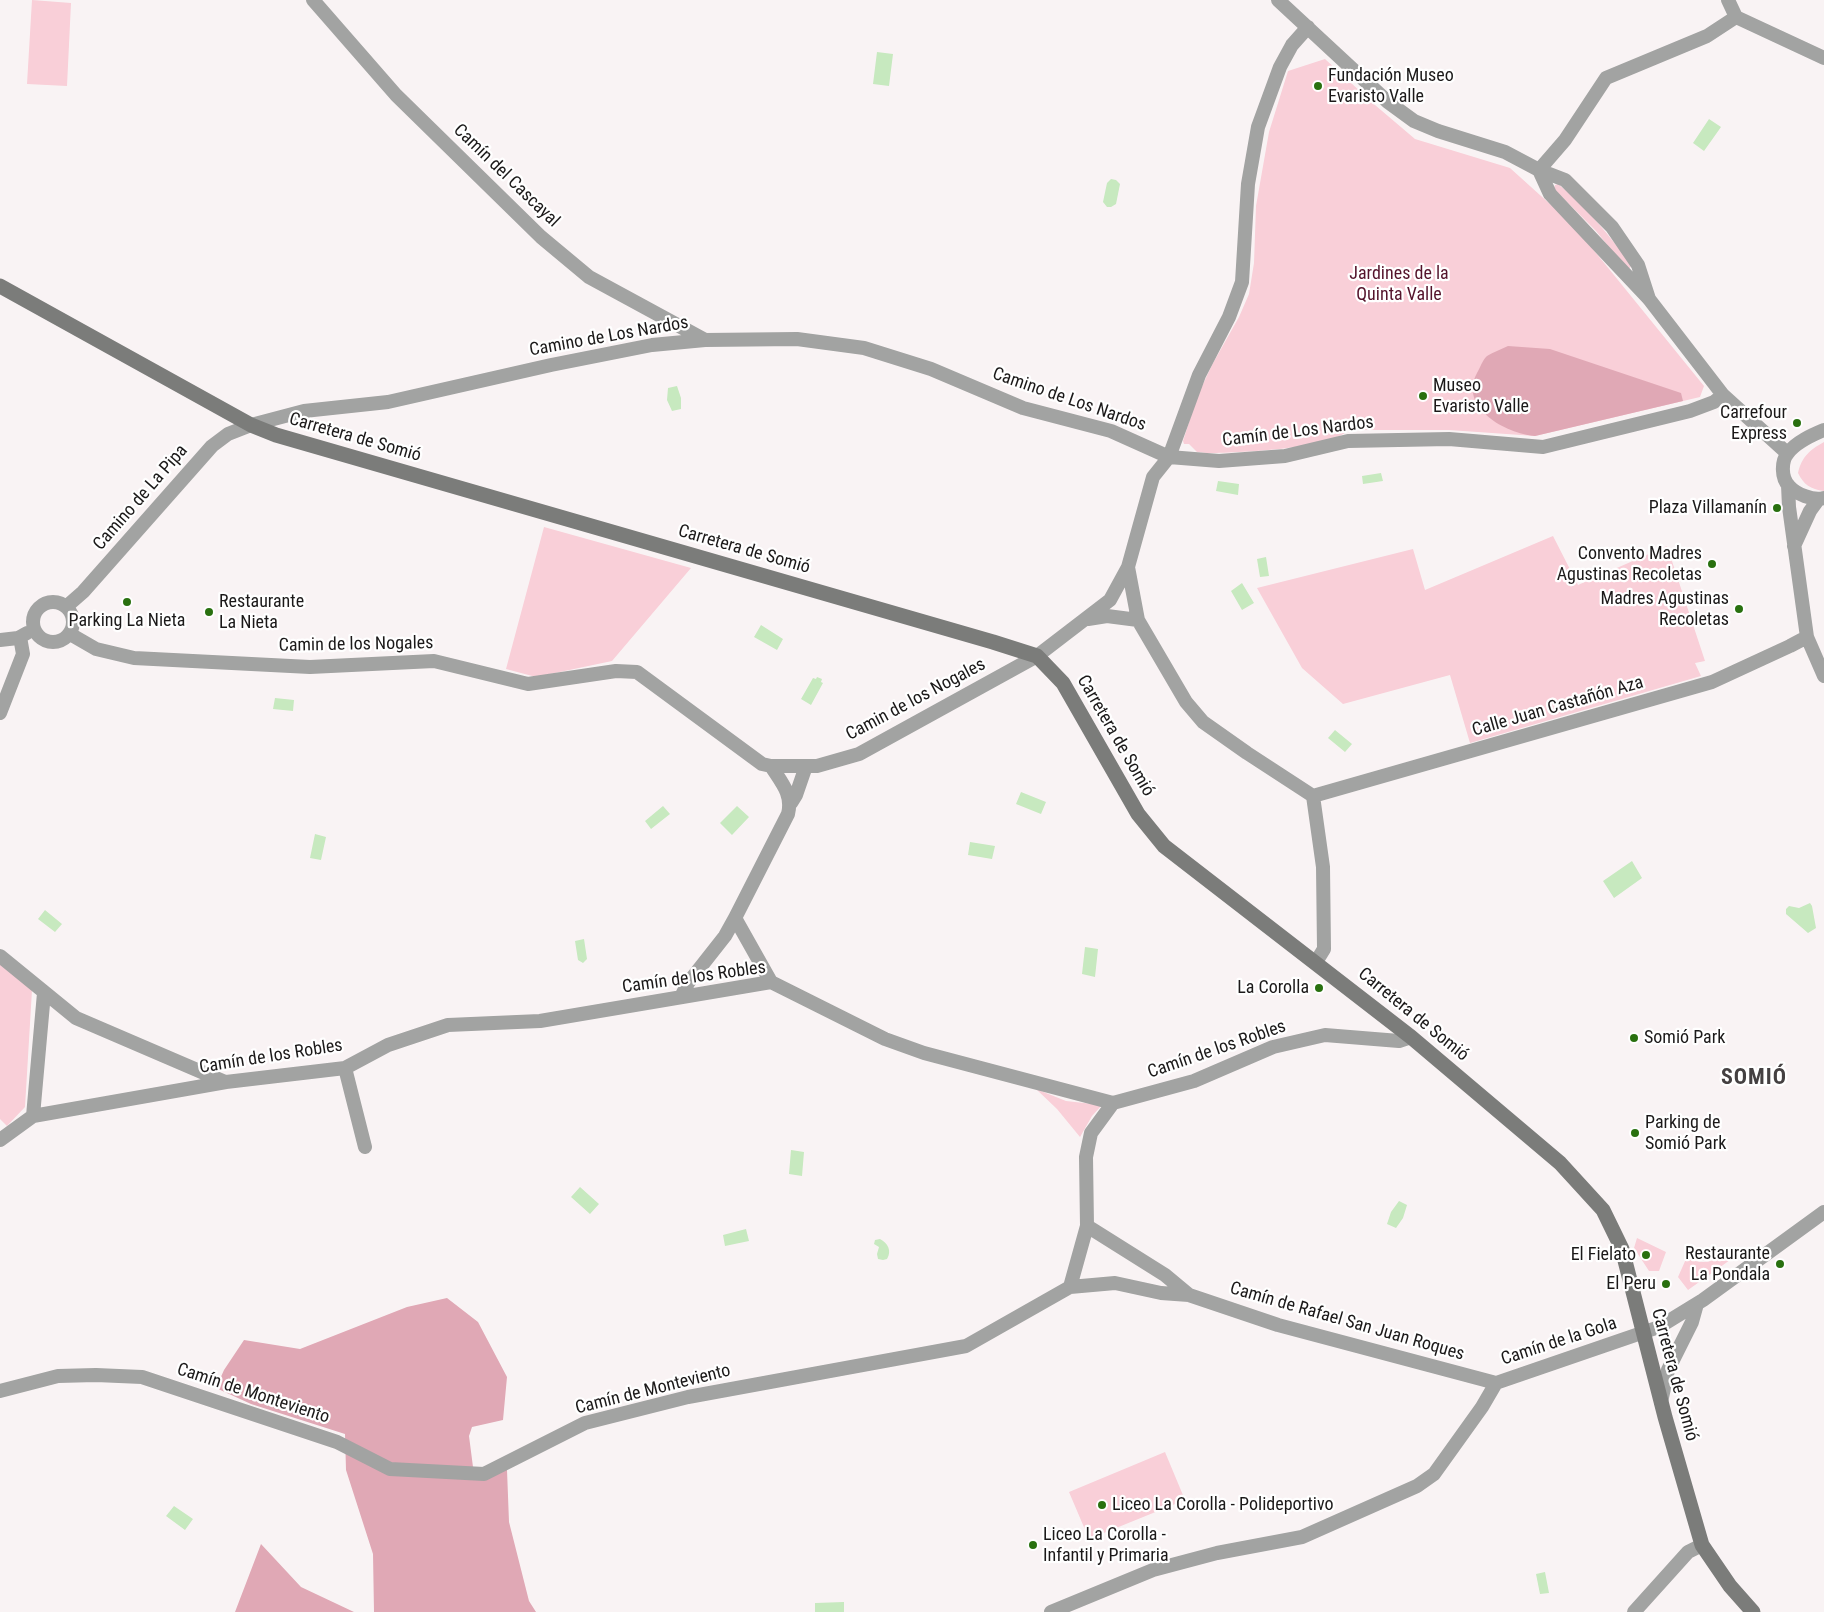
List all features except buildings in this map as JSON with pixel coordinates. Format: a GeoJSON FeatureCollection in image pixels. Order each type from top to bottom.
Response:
{"type":"FeatureCollection","features":[{"type":"Feature","properties":{"kind":"street","name":"Camín del Cascayal"},"geometry":{"type":"LineString","coordinates":[[313,0],[396,95],[541,238],[589,277],[705,340]]}},
{"type":"Feature","properties":{"kind":"street"},"geometry":{"type":"LineString","coordinates":[[1278,0],[1388,102],[1414,121],[1438,131],[1505,152],[1539,170],[1565,180],[1612,227],[1638,265],[1649,299]]}},
{"type":"Feature","properties":{"kind":"street"},"geometry":{"type":"LineString","coordinates":[[1728,0],[1736,17],[1824,58]]}},
{"type":"Feature","properties":{"kind":"street"},"geometry":{"type":"LineString","coordinates":[[1539,170],[1565,140],[1606,78],[1707,36],[1736,17]]}},
{"type":"Feature","properties":{"kind":"street"},"geometry":{"type":"LineString","coordinates":[[1308,27],[1292,45],[1280,67],[1258,127],[1248,184],[1242,282],[1229,317],[1199,375],[1169,457],[1153,477],[1128,567],[1138,620],[1186,702],[1203,722],[1313,796],[1323,867],[1324,949],[1316,962]]}},
{"type":"Feature","properties":{"kind":"street"},"geometry":{"type":"LineString","coordinates":[[1539,170],[1550,194],[1649,299],[1723,395],[1787,453]]}},
{"type":"Feature","properties":{"kind":"street","name":"Carretera de Somió"},"geometry":{"type":"LineString","coordinates":[[0,286],[251,425],[276,435],[1037,656],[1063,683],[1138,814],[1164,846],[1411,1036],[1560,1164],[1603,1210],[1622,1249],[1661,1402],[1702,1545],[1730,1586],[1752,1612]]}},
{"type":"Feature","properties":{"kind":"street","name":"Camino de Los Nardos"},"geometry":{"type":"LineString","coordinates":[[251,425],[304,412],[388,402],[551,365],[652,345],[705,340],[797,339],[864,348],[931,369],[1023,408],[1111,431],[1169,457]]}},
{"type":"Feature","properties":{"kind":"street","name":"Camín de Los Nardos"},"geometry":{"type":"LineString","coordinates":[[1169,457],[1219,461],[1285,456],[1348,441],[1449,439],[1543,446],[1690,410],[1714,402],[1723,395]]}},
{"type":"Feature","properties":{"kind":"street","name":"Camino de La Pipa"},"geometry":{"type":"LineString","coordinates":[[67,606],[83,592],[212,446],[228,434],[251,425]]}},
{"type":"Feature","properties":{"kind":"street"},"geometry":{"type":"LineString","coordinates":[[1824,430],[1787,453],[1783,466],[1784,477],[1788,485],[1794,547],[1807,636],[1824,676]]}},
{"type":"Feature","properties":{"kind":"street"},"geometry":{"type":"LineString","coordinates":[[1788,485],[1801,494],[1821,499],[1810,511],[1794,547]]}},
{"type":"Feature","properties":{"kind":"street","name":"Camin de los Nogales"},"geometry":{"type":"LineString","coordinates":[[70,634],[96,649],[134,658],[310,667],[434,661],[528,684],[616,671],[637,672],[762,764],[771,766],[816,766],[859,754],[1037,656],[1110,600],[1128,567]]}},
{"type":"Feature","properties":{"kind":"street"},"geometry":{"type":"LineString","coordinates":[[54,601],[67,606],[73,615],[74,625],[70,634],[61,641],[50,642],[40,638],[34,628],[34,615],[42,605],[54,601]]}},
{"type":"Feature","properties":{"kind":"street"},"geometry":{"type":"LineString","coordinates":[[1085,620],[1106,616],[1138,620]]}},
{"type":"Feature","properties":{"kind":"street"},"geometry":{"type":"LineString","coordinates":[[0,640],[20,637],[34,628]]}},
{"type":"Feature","properties":{"kind":"street","name":"Calle Juan Castañón Aza"},"geometry":{"type":"LineString","coordinates":[[1313,796],[1712,682],[1790,646],[1807,636]]}},
{"type":"Feature","properties":{"kind":"street"},"geometry":{"type":"LineString","coordinates":[[0,713],[23,654],[20,637]]}},
{"type":"Feature","properties":{"kind":"street"},"geometry":{"type":"LineString","coordinates":[[771,766],[786,788],[791,803]]}},
{"type":"Feature","properties":{"kind":"street"},"geometry":{"type":"LineString","coordinates":[[681,997],[688,983],[725,936],[735,918],[788,814],[806,766]]}},
{"type":"Feature","properties":{"kind":"street"},"geometry":{"type":"LineString","coordinates":[[735,918],[771,982]]}},
{"type":"Feature","properties":{"kind":"street"},"geometry":{"type":"LineString","coordinates":[[0,956],[76,1018],[226,1082]]}},
{"type":"Feature","properties":{"kind":"street","name":"Camín de los Robles"},"geometry":{"type":"LineString","coordinates":[[0,1140],[33,1116],[226,1082],[345,1068],[388,1045],[448,1025],[540,1021],[771,982],[893,1042],[924,1053],[1113,1103],[1194,1081],[1272,1047],[1325,1035],[1399,1041],[1411,1036]]}},
{"type":"Feature","properties":{"kind":"street"},"geometry":{"type":"LineString","coordinates":[[33,1116],[44,993]]}},
{"type":"Feature","properties":{"kind":"street"},"geometry":{"type":"LineString","coordinates":[[345,1068],[365,1147]]}},
{"type":"Feature","properties":{"kind":"street"},"geometry":{"type":"LineString","coordinates":[[1070,1287],[1087,1226],[1086,1157],[1091,1133],[1113,1103]]}},
{"type":"Feature","properties":{"kind":"street","name":"Camín de la Gola"},"geometry":{"type":"LineString","coordinates":[[1051,1612],[1152,1570],[1218,1553],[1302,1537],[1417,1486],[1434,1474],[1482,1407],[1496,1383],[1659,1327],[1698,1304],[1824,1212]]}},
{"type":"Feature","properties":{"kind":"street","name":"Camín de Rafael San Juan Roques"},"geometry":{"type":"LineString","coordinates":[[1087,1226],[1165,1275],[1189,1295]]}},
{"type":"Feature","properties":{"kind":"street","name":"Camín de Rafael San Juan Roques"},"geometry":{"type":"LineString","coordinates":[[1070,1287],[1115,1283],[1161,1293],[1189,1295],[1278,1325],[1496,1383]]}},
{"type":"Feature","properties":{"kind":"street","name":"Camín de Monteviento"},"geometry":{"type":"LineString","coordinates":[[0,1391],[58,1376],[142,1377],[337,1442],[390,1469],[484,1474],[585,1423],[688,1397],[966,1346],[1070,1287]]}},
{"type":"Feature","properties":{"kind":"street"},"geometry":{"type":"LineString","coordinates":[[1661,1402],[1668,1370],[1692,1322],[1698,1304]]}},
{"type":"Feature","properties":{"kind":"street"},"geometry":{"type":"LineString","coordinates":[[1634,1612],[1688,1552],[1702,1545]]}},
{"type":"Feature","properties":{"kind":"green space"},"geometry":{"type":"Polygon","coordinates":[[[32,0],[71,3],[67,86],[27,84],[32,0]]]}},
{"type":"Feature","properties":{"kind":"green space","name":"Jardines de la Quinta Valle"},"geometry":{"type":"Polygon","coordinates":[[[1325,59],[1415,139],[1510,168],[1561,214],[1592,248],[1704,386],[1700,397],[1535,436],[1449,430],[1348,430],[1323,442],[1259,451],[1207,453],[1197,452],[1189,444],[1184,444],[1183,441],[1197,397],[1249,294],[1254,263],[1256,206],[1269,132],[1288,71],[1325,59]]]}},
{"type":"Feature","properties":{"kind":"green space"},"geometry":{"type":"Polygon","coordinates":[[[1558,184],[1578,202],[1615,243],[1631,265],[1630,268],[1627,269],[1596,231],[1556,191],[1554,188],[1558,184]]]}},
{"type":"Feature","properties":{"kind":"green space"},"geometry":{"type":"Polygon","coordinates":[[[1824,442],[1824,491],[1808,486],[1798,473],[1807,454],[1824,442]]]}},
{"type":"Feature","properties":{"kind":"green space"},"geometry":{"type":"Polygon","coordinates":[[[544,527],[691,568],[612,661],[536,677],[506,669],[544,527]]]}},
{"type":"Feature","properties":{"kind":"green space"},"geometry":{"type":"Polygon","coordinates":[[[1553,536],[1578,585],[1667,546],[1705,661],[1695,663],[1701,676],[1470,743],[1450,675],[1343,704],[1302,668],[1257,588],[1413,549],[1425,590],[1553,536]]]}},
{"type":"Feature","properties":{"kind":"green space"},"geometry":{"type":"Polygon","coordinates":[[[0,964],[32,990],[25,1107],[7,1126],[0,1119],[0,964]]]}},
{"type":"Feature","properties":{"kind":"green space"},"geometry":{"type":"Polygon","coordinates":[[[1036,1089],[1066,1101],[1102,1105],[1092,1116],[1080,1137],[1057,1109],[1036,1089]]]}},
{"type":"Feature","properties":{"kind":"green space"},"geometry":{"type":"Polygon","coordinates":[[[1637,1238],[1666,1252],[1659,1271],[1649,1271],[1634,1248],[1637,1238]]]}},
{"type":"Feature","properties":{"kind":"green space"},"geometry":{"type":"Polygon","coordinates":[[[1719,1258],[1730,1260],[1688,1290],[1678,1277],[1686,1259],[1702,1262],[1719,1258]]]}},
{"type":"Feature","properties":{"kind":"green space"},"geometry":{"type":"Polygon","coordinates":[[[1165,1452],[1185,1500],[1089,1539],[1069,1492],[1165,1452]]]}},
{"type":"Feature","properties":{"kind":"shaded area"},"geometry":{"type":"Polygon","coordinates":[[[877,52],[893,54],[889,86],[873,84],[877,52]]]}},
{"type":"Feature","properties":{"kind":"shaded area"},"geometry":{"type":"Polygon","coordinates":[[[1709,119],[1721,127],[1704,151],[1693,143],[1709,119]]]}},
{"type":"Feature","properties":{"kind":"shaded area"},"geometry":{"type":"Polygon","coordinates":[[[1111,179],[1116,180],[1120,184],[1116,204],[1107,207],[1103,202],[1107,183],[1111,179]]]}},
{"type":"Feature","properties":{"kind":"shaded area"},"geometry":{"type":"Polygon","coordinates":[[[1508,346],[1550,349],[1681,393],[1683,401],[1535,436],[1523,434],[1499,424],[1488,416],[1479,407],[1474,397],[1473,385],[1484,359],[1508,346]]]}},
{"type":"Feature","properties":{"kind":"shaded area"},"geometry":{"type":"Polygon","coordinates":[[[677,386],[681,398],[681,409],[672,411],[667,400],[668,388],[677,386]]]}},
{"type":"Feature","properties":{"kind":"shaded area"},"geometry":{"type":"Polygon","coordinates":[[[1381,473],[1383,481],[1363,484],[1362,476],[1381,473]]]}},
{"type":"Feature","properties":{"kind":"shaded area"},"geometry":{"type":"Polygon","coordinates":[[[1218,481],[1239,484],[1238,495],[1216,491],[1218,481]]]}},
{"type":"Feature","properties":{"kind":"shaded area"},"geometry":{"type":"Polygon","coordinates":[[[1266,557],[1269,576],[1260,577],[1257,559],[1266,557]]]}},
{"type":"Feature","properties":{"kind":"shaded area"},"geometry":{"type":"Polygon","coordinates":[[[1242,583],[1254,603],[1242,610],[1231,591],[1242,583]]]}},
{"type":"Feature","properties":{"kind":"shaded area"},"geometry":{"type":"Polygon","coordinates":[[[761,625],[783,639],[777,650],[754,637],[761,625]]]}},
{"type":"Feature","properties":{"kind":"shaded area"},"geometry":{"type":"Polygon","coordinates":[[[817,677],[822,679],[821,682],[823,683],[811,705],[801,699],[813,678],[816,679],[817,677]]]}},
{"type":"Feature","properties":{"kind":"shaded area"},"geometry":{"type":"Polygon","coordinates":[[[275,698],[294,700],[293,711],[273,709],[275,698]]]}},
{"type":"Feature","properties":{"kind":"shaded area"},"geometry":{"type":"Polygon","coordinates":[[[1335,730],[1352,744],[1345,752],[1328,738],[1335,730]]]}},
{"type":"Feature","properties":{"kind":"shaded area"},"geometry":{"type":"Polygon","coordinates":[[[1021,792],[1046,802],[1041,814],[1016,804],[1021,792]]]}},
{"type":"Feature","properties":{"kind":"shaded area"},"geometry":{"type":"Polygon","coordinates":[[[663,806],[670,814],[651,829],[645,821],[663,806]]]}},
{"type":"Feature","properties":{"kind":"shaded area"},"geometry":{"type":"Polygon","coordinates":[[[737,806],[749,817],[732,835],[720,823],[737,806]]]}},
{"type":"Feature","properties":{"kind":"shaded area"},"geometry":{"type":"Polygon","coordinates":[[[315,834],[326,837],[321,860],[310,858],[315,834]]]}},
{"type":"Feature","properties":{"kind":"shaded area"},"geometry":{"type":"Polygon","coordinates":[[[970,842],[995,846],[992,859],[968,855],[970,842]]]}},
{"type":"Feature","properties":{"kind":"shaded area"},"geometry":{"type":"Polygon","coordinates":[[[1632,861],[1642,878],[1614,898],[1603,881],[1632,861]]]}},
{"type":"Feature","properties":{"kind":"shaded area"},"geometry":{"type":"Polygon","coordinates":[[[1810,903],[1816,928],[1808,933],[1786,914],[1786,909],[1789,906],[1799,908],[1810,903]]]}},
{"type":"Feature","properties":{"kind":"shaded area"},"geometry":{"type":"Polygon","coordinates":[[[45,910],[62,924],[55,932],[38,919],[45,910]]]}},
{"type":"Feature","properties":{"kind":"shaded area"},"geometry":{"type":"Polygon","coordinates":[[[584,939],[587,959],[583,963],[578,960],[575,941],[584,939]]]}},
{"type":"Feature","properties":{"kind":"shaded area"},"geometry":{"type":"Polygon","coordinates":[[[1085,947],[1098,949],[1095,977],[1082,974],[1085,947]]]}},
{"type":"Feature","properties":{"kind":"shaded area"},"geometry":{"type":"Polygon","coordinates":[[[791,1150],[804,1152],[802,1176],[789,1174],[791,1150]]]}},
{"type":"Feature","properties":{"kind":"shaded area"},"geometry":{"type":"Polygon","coordinates":[[[580,1187],[599,1204],[590,1214],[571,1197],[580,1187]]]}},
{"type":"Feature","properties":{"kind":"shaded area"},"geometry":{"type":"Polygon","coordinates":[[[1399,1201],[1407,1205],[1403,1218],[1396,1228],[1387,1224],[1391,1212],[1399,1201]]]}},
{"type":"Feature","properties":{"kind":"shaded area"},"geometry":{"type":"Polygon","coordinates":[[[746,1229],[749,1241],[725,1246],[723,1235],[746,1229]]]}},
{"type":"Feature","properties":{"kind":"shaded area"},"geometry":{"type":"Polygon","coordinates":[[[880,1239],[887,1245],[889,1250],[887,1259],[883,1260],[878,1259],[879,1247],[874,1244],[875,1240],[880,1239]]]}},
{"type":"Feature","properties":{"kind":"shaded area"},"geometry":{"type":"Polygon","coordinates":[[[447,1298],[478,1322],[507,1377],[503,1420],[472,1427],[469,1436],[473,1467],[507,1470],[509,1522],[529,1601],[536,1612],[374,1612],[373,1554],[346,1470],[345,1434],[251,1404],[216,1388],[224,1370],[244,1340],[300,1349],[407,1307],[447,1298]]]}},
{"type":"Feature","properties":{"kind":"shaded area"},"geometry":{"type":"Polygon","coordinates":[[[174,1506],[193,1519],[185,1530],[166,1516],[174,1506]]]}},
{"type":"Feature","properties":{"kind":"shaded area"},"geometry":{"type":"Polygon","coordinates":[[[261,1544],[301,1587],[354,1612],[235,1612],[261,1544]]]}},
{"type":"Feature","properties":{"kind":"shaded area"},"geometry":{"type":"Polygon","coordinates":[[[1545,1572],[1549,1593],[1540,1594],[1536,1574],[1545,1572]]]}},
{"type":"Feature","properties":{"kind":"shaded area"},"geometry":{"type":"Polygon","coordinates":[[[844,1602],[844,1612],[815,1612],[815,1603],[844,1602]]]}},
{"type":"Feature","properties":{"kind":"place","name":"Fundación Museo Evaristo Valle"},"geometry":{"type":"Point","coordinates":[1318,86]}},
{"type":"Feature","properties":{"kind":"place","name":"Museo Evaristo Valle"},"geometry":{"type":"Point","coordinates":[1423,396]}},
{"type":"Feature","properties":{"kind":"place","name":"Carrefour Express"},"geometry":{"type":"Point","coordinates":[1797,423]}},
{"type":"Feature","properties":{"kind":"place","name":"Plaza Villamanín"},"geometry":{"type":"Point","coordinates":[1777,508]}},
{"type":"Feature","properties":{"kind":"place","name":"Convento Madres Agustinas Recoletas"},"geometry":{"type":"Point","coordinates":[1712,564]}},
{"type":"Feature","properties":{"kind":"place","name":"Parking La Nieta"},"geometry":{"type":"Point","coordinates":[127,602]}},
{"type":"Feature","properties":{"kind":"place","name":"Madres Agustinas Recoletas"},"geometry":{"type":"Point","coordinates":[1739,609]}},
{"type":"Feature","properties":{"kind":"place","name":"Restaurante La Nieta"},"geometry":{"type":"Point","coordinates":[209,612]}},
{"type":"Feature","properties":{"kind":"place","name":"La Corolla"},"geometry":{"type":"Point","coordinates":[1319,988]}},
{"type":"Feature","properties":{"kind":"place","name":"Somió Park"},"geometry":{"type":"Point","coordinates":[1634,1038]}},
{"type":"Feature","properties":{"kind":"place","name":"Parking de Somió Park"},"geometry":{"type":"Point","coordinates":[1635,1133]}},
{"type":"Feature","properties":{"kind":"place","name":"El Fielato"},"geometry":{"type":"Point","coordinates":[1646,1255]}},
{"type":"Feature","properties":{"kind":"place","name":"Restaurante La Pondala"},"geometry":{"type":"Point","coordinates":[1780,1264]}},
{"type":"Feature","properties":{"kind":"place","name":"El Peru"},"geometry":{"type":"Point","coordinates":[1666,1284]}},
{"type":"Feature","properties":{"kind":"place","name":"Liceo La Corolla - Polideportivo"},"geometry":{"type":"Point","coordinates":[1102,1505]}},
{"type":"Feature","properties":{"kind":"place","name":"Liceo La Corolla - Infantil y Primaria"},"geometry":{"type":"Point","coordinates":[1033,1545]}},
{"type":"Feature","properties":{"kind":"district","name":"SOMIÓ"},"geometry":{"type":"Point","coordinates":[1754,1078]}}]}
